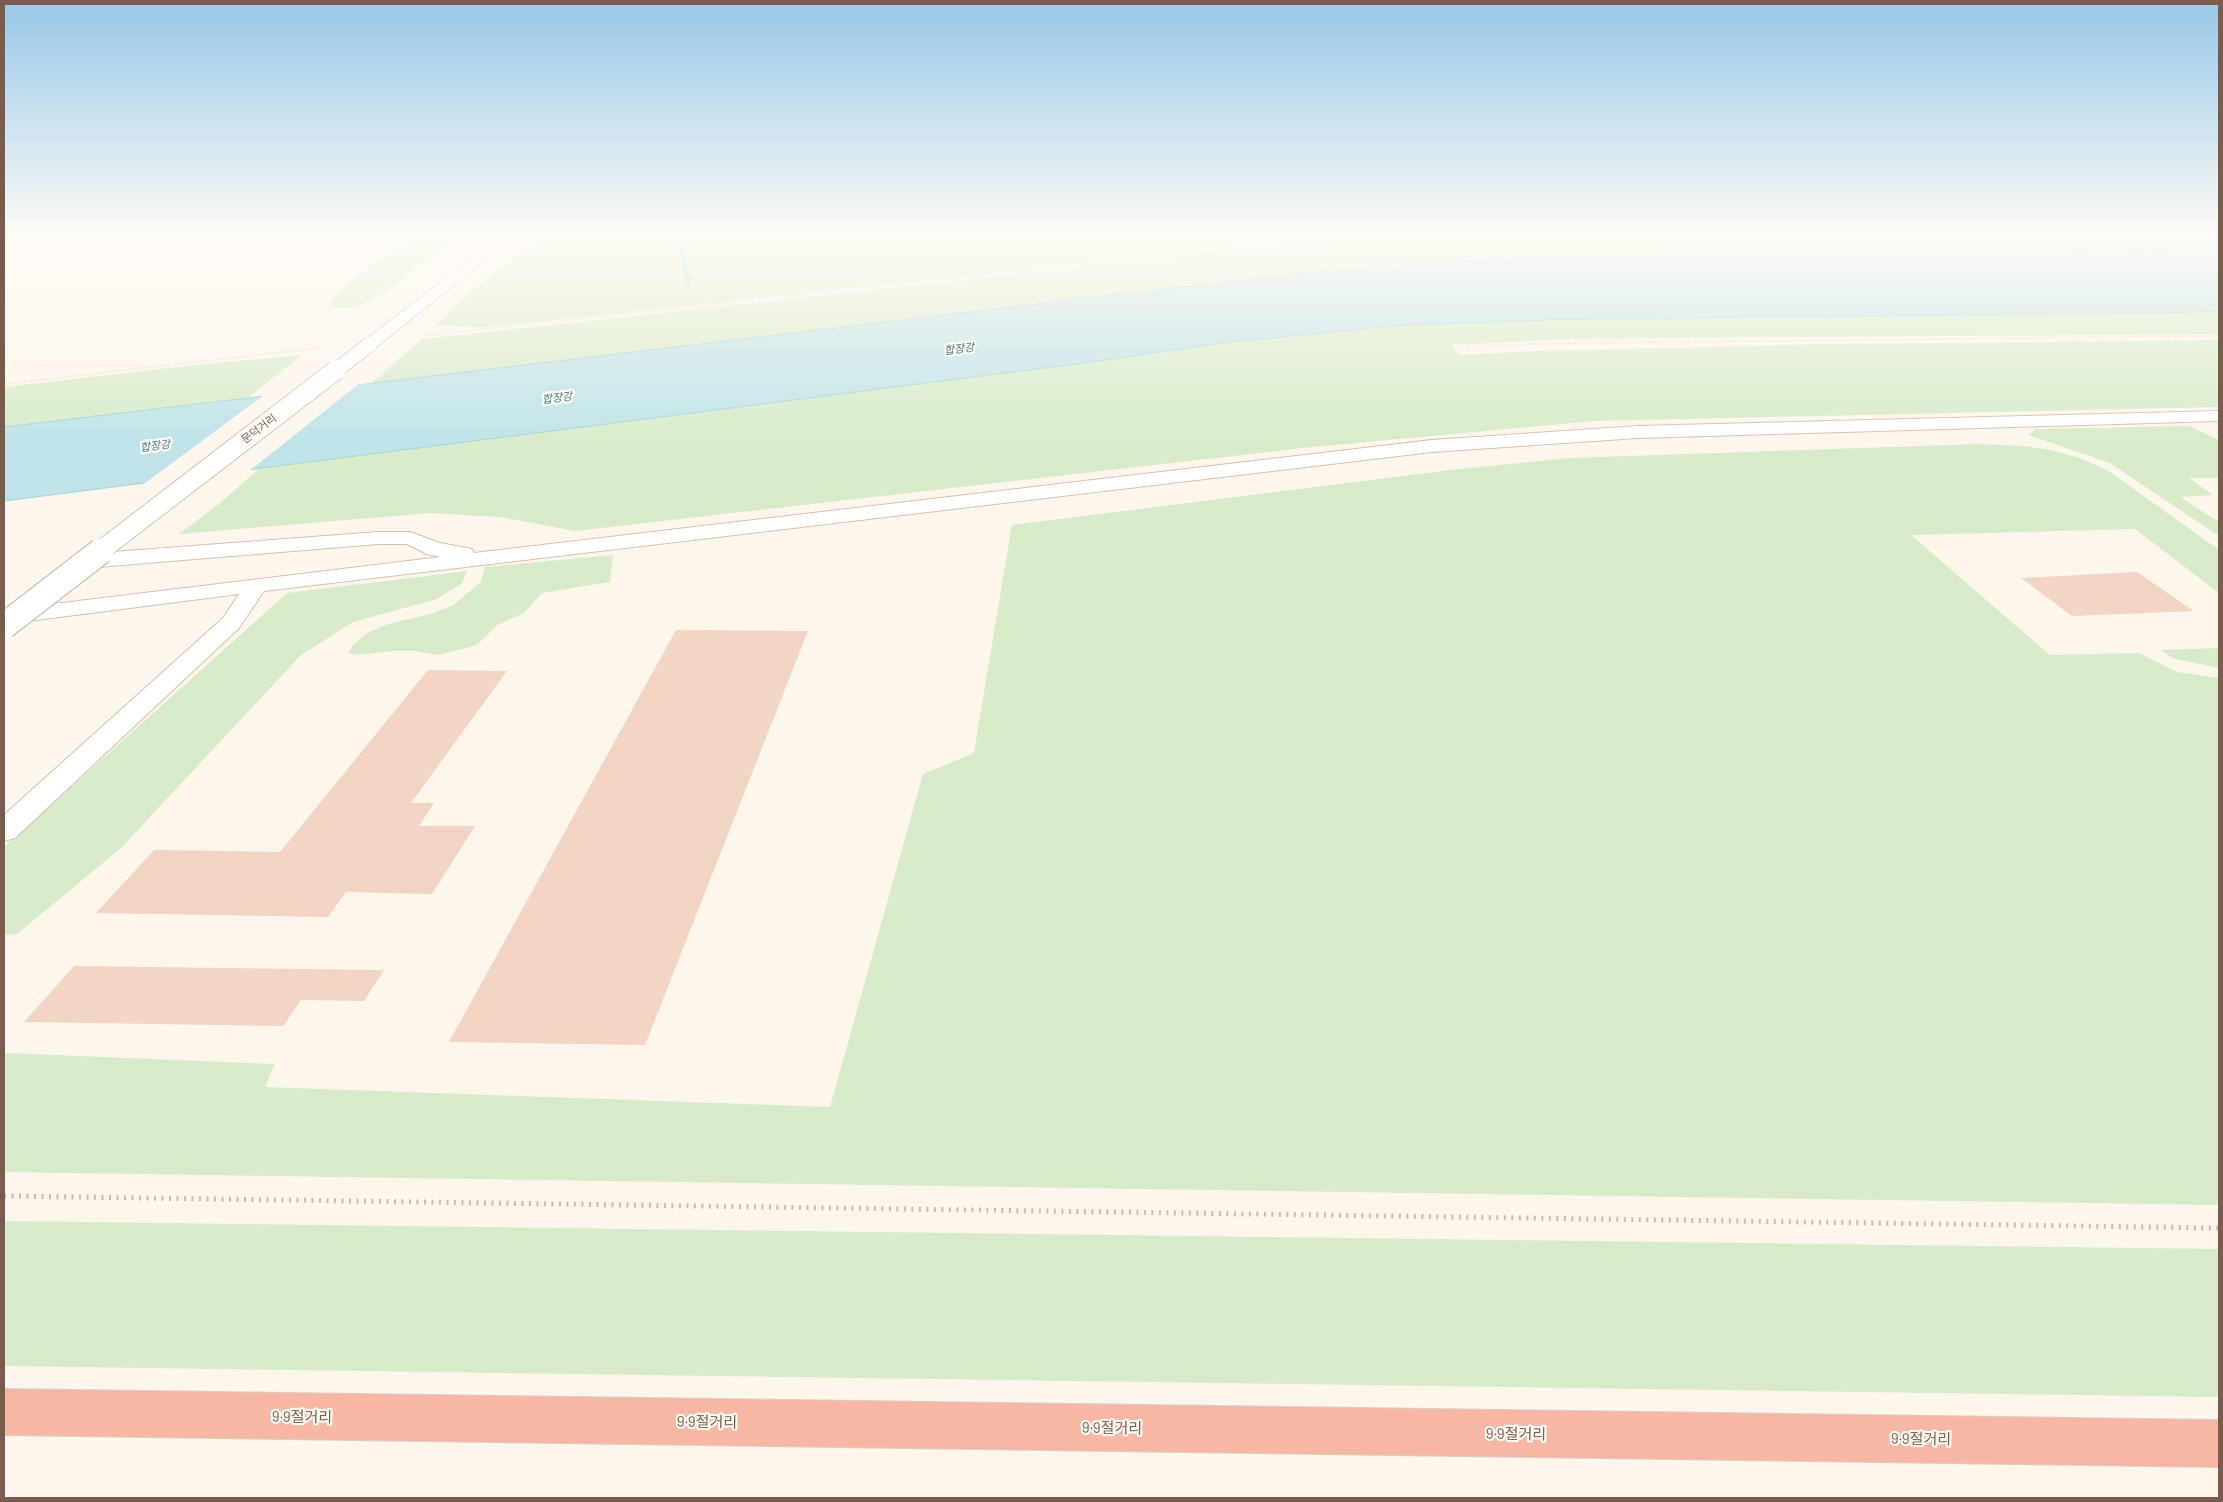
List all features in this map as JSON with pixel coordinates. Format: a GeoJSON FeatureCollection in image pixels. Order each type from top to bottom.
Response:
{"type":"FeatureCollection","features":[{"type":"Feature","properties":{"kind":"highway","name":"9·9절거리"},"geometry":{"type":"LineString","coordinates":[[4,1412],[2219,1444]]}},
{"type":"Feature","properties":{"kind":"street","name":"문덕거리"},"geometry":{"type":"LineString","coordinates":[[4,626],[423,303]]}},
{"type":"Feature","properties":{"kind":"street"},"geometry":{"type":"LineString","coordinates":[[4,617],[257,585],[1432,446],[1638,432],[2219,416]]}},
{"type":"Feature","properties":{"kind":"street"},"geometry":{"type":"LineString","coordinates":[[86,561],[378,538],[410,538],[435,549],[489,558]]}},
{"type":"Feature","properties":{"kind":"street"},"geometry":{"type":"LineString","coordinates":[[4,831],[231,624],[257,585]]}},
{"type":"Feature","properties":{"kind":"path"},"geometry":{"type":"LineString","coordinates":[[4,384],[737,303]]}},
{"type":"Feature","properties":{"kind":"path"},"geometry":{"type":"LineString","coordinates":[[1468,347],[1564,342],[2219,336]]}},
{"type":"Feature","properties":{"kind":"path"},"geometry":{"type":"LineString","coordinates":[[4,1196],[2219,1228]]}},
{"type":"Feature","properties":{"kind":"green space"},"geometry":{"type":"Polygon","coordinates":[[[331,303],[364,303],[354,308],[328,308],[331,303]]]}},
{"type":"Feature","properties":{"kind":"green space"},"geometry":{"type":"Polygon","coordinates":[[[459,303],[714,303],[481,328],[436,325],[459,303]]]}},
{"type":"Feature","properties":{"kind":"green space"},"geometry":{"type":"Polygon","coordinates":[[[751,303],[1046,303],[369,385],[422,339],[751,303]]]}},
{"type":"Feature","properties":{"kind":"green space"},"geometry":{"type":"Polygon","coordinates":[[[2219,312],[2219,334],[1570,339],[1452,345],[1459,355],[1536,351],[1830,344],[2219,340],[2219,407],[1594,421],[1312,447],[575,531],[500,517],[430,513],[179,534],[220,503],[260,468],[1091,362],[1229,342],[1405,325],[1579,319],[2219,312]]]}},
{"type":"Feature","properties":{"kind":"green space"},"geometry":{"type":"Polygon","coordinates":[[[302,355],[245,400],[4,427],[4,387],[302,355]]]}},
{"type":"Feature","properties":{"kind":"green space"},"geometry":{"type":"Polygon","coordinates":[[[2189,426],[2219,440],[2219,478],[2189,478],[2213,495],[2180,497],[2219,522],[2219,536],[2110,463],[2028,435],[2036,429],[2189,426]]]}},
{"type":"Feature","properties":{"kind":"green space"},"geometry":{"type":"Polygon","coordinates":[[[1979,444],[2023,446],[2050,450],[2077,457],[2096,465],[2110,472],[2219,550],[2219,593],[2135,529],[1911,535],[2050,655],[2139,653],[2177,672],[2219,678],[2219,1205],[4,1172],[4,1053],[275,1064],[265,1087],[830,1107],[923,774],[974,753],[1012,525],[1450,470],[1570,458],[1979,444]]]}},
{"type":"Feature","properties":{"kind":"green space"},"geometry":{"type":"Polygon","coordinates":[[[613,555],[610,582],[542,593],[524,613],[497,625],[477,645],[439,655],[416,651],[392,651],[357,655],[348,653],[353,645],[367,633],[388,624],[430,614],[452,606],[481,582],[485,567],[613,555]]]}},
{"type":"Feature","properties":{"kind":"green space"},"geometry":{"type":"Polygon","coordinates":[[[467,571],[462,583],[437,599],[353,622],[301,655],[121,848],[17,934],[4,935],[4,847],[287,593],[467,571]]]}},
{"type":"Feature","properties":{"kind":"green space"},"geometry":{"type":"Polygon","coordinates":[[[2219,648],[2219,668],[2172,658],[2161,650],[2219,648]]]}},
{"type":"Feature","properties":{"kind":"green space"},"geometry":{"type":"Polygon","coordinates":[[[4,1221],[2219,1249],[2219,1397],[4,1366],[4,1221]]]}},
{"type":"Feature","properties":{"kind":"water","name":"합장강"},"geometry":{"type":"Polygon","coordinates":[[[1044,303],[2219,303],[2219,312],[1579,319],[1405,325],[1229,342],[1091,362],[4,501],[4,427],[1044,303]]]}},
{"type":"Feature","properties":{"kind":"pier"},"geometry":{"type":"Polygon","coordinates":[[[360,383],[248,472],[141,486],[264,395],[360,383]]]}},
{"type":"Feature","properties":{"kind":"building"},"geometry":{"type":"Polygon","coordinates":[[[2137,572],[2194,611],[2072,616],[2021,578],[2137,572]]]}},
{"type":"Feature","properties":{"kind":"building"},"geometry":{"type":"Polygon","coordinates":[[[676,630],[808,631],[645,1045],[449,1042],[676,630]]]}},
{"type":"Feature","properties":{"kind":"building"},"geometry":{"type":"Polygon","coordinates":[[[428,670],[507,671],[411,803],[434,803],[419,826],[475,826],[432,894],[346,892],[328,917],[96,913],[154,850],[280,852],[428,670]]]}},
{"type":"Feature","properties":{"kind":"building"},"geometry":{"type":"Polygon","coordinates":[[[74,966],[384,970],[364,1001],[301,1000],[283,1026],[24,1022],[74,966]]]}}]}
